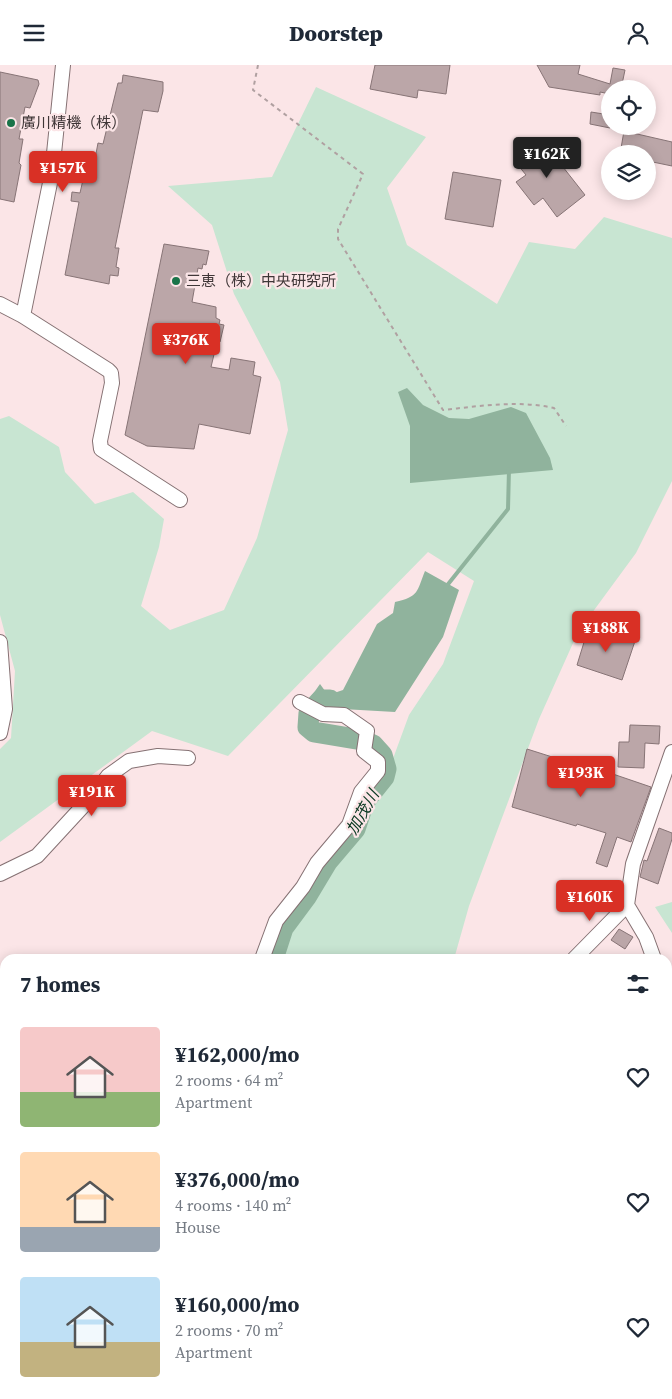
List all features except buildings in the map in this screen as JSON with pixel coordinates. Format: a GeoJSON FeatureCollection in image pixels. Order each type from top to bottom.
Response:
{"type":"FeatureCollection","features":[{"type":"Feature","properties":{"kind":"street"},"geometry":{"type":"LineString","coordinates":[[23,316],[52,173],[63,65]]}},
{"type":"Feature","properties":{"kind":"street"},"geometry":{"type":"LineString","coordinates":[[0,304],[23,316],[111,373],[112,383],[100,441],[101,449],[180,500]]}},
{"type":"Feature","properties":{"kind":"street"},"geometry":{"type":"LineString","coordinates":[[0,642],[5,709],[0,733]]}},
{"type":"Feature","properties":{"kind":"street"},"geometry":{"type":"LineString","coordinates":[[264,954],[276,921],[348,825],[361,792],[378,771],[378,762],[364,751],[367,731],[344,715],[323,714],[300,702]]}},
{"type":"Feature","properties":{"kind":"street"},"geometry":{"type":"LineString","coordinates":[[579,954],[627,905],[633,864],[672,752]]}},
{"type":"Feature","properties":{"kind":"street"},"geometry":{"type":"LineString","coordinates":[[0,874],[37,856],[96,792],[108,776],[129,761],[158,756],[188,759]]}},
{"type":"Feature","properties":{"kind":"street"},"geometry":{"type":"LineString","coordinates":[[627,905],[646,937],[652,954]]}},
{"type":"Feature","properties":{"kind":"path"},"geometry":{"type":"LineString","coordinates":[[258,65],[253,90],[362,174],[338,229],[338,239],[443,410],[509,403],[535,404],[554,408],[566,426]]}},
{"type":"Feature","properties":{"kind":"shaded area"},"geometry":{"type":"Polygon","coordinates":[[[316,87],[426,137],[387,188],[407,245],[497,304],[529,242],[575,249],[604,217],[672,238],[672,481],[636,553],[578,632],[539,719],[469,906],[455,954],[258,954],[356,825],[387,775],[409,715],[443,664],[474,581],[428,552],[228,756],[152,731],[0,842],[0,749],[11,738],[15,671],[0,615],[0,419],[9,416],[59,447],[65,472],[95,504],[133,492],[164,519],[159,547],[141,606],[170,630],[224,610],[257,538],[288,430],[280,382],[234,294],[212,225],[168,186],[272,177],[316,87]]]}},
{"type":"Feature","properties":{"kind":"shaded area"},"geometry":{"type":"Polygon","coordinates":[[[407,388],[423,405],[449,418],[469,419],[511,407],[526,413],[550,458],[553,470],[410,483],[410,426],[398,392],[407,388]]]}},
{"type":"Feature","properties":{"kind":"shaded area"},"geometry":{"type":"Polygon","coordinates":[[[425,571],[459,590],[443,637],[395,712],[325,708],[308,701],[320,684],[328,695],[343,690],[377,624],[393,613],[395,602],[409,598],[416,592],[425,571]]]}},
{"type":"Feature","properties":{"kind":"shaded area"},"geometry":{"type":"Polygon","coordinates":[[[672,902],[672,933],[655,907],[672,902]]]}},
{"type":"Feature","properties":{"kind":"waterway"},"geometry":{"type":"LineString","coordinates":[[445,588],[508,509],[509,469]]}},
{"type":"Feature","properties":{"kind":"waterway","name":"加茂川"},"geometry":{"type":"LineString","coordinates":[[275,954],[283,928],[306,897],[327,862],[355,829],[364,802],[384,777],[386,769],[382,755],[373,745],[362,740],[314,732],[308,727],[309,713],[321,700],[330,700]]}},
{"type":"Feature","properties":{"kind":"place","name":"廣川精機（株）"},"geometry":{"type":"Point","coordinates":[11,123]}},
{"type":"Feature","properties":{"kind":"place","name":"三恵（株）中央研究所"},"geometry":{"type":"Point","coordinates":[176,281]}}]}
